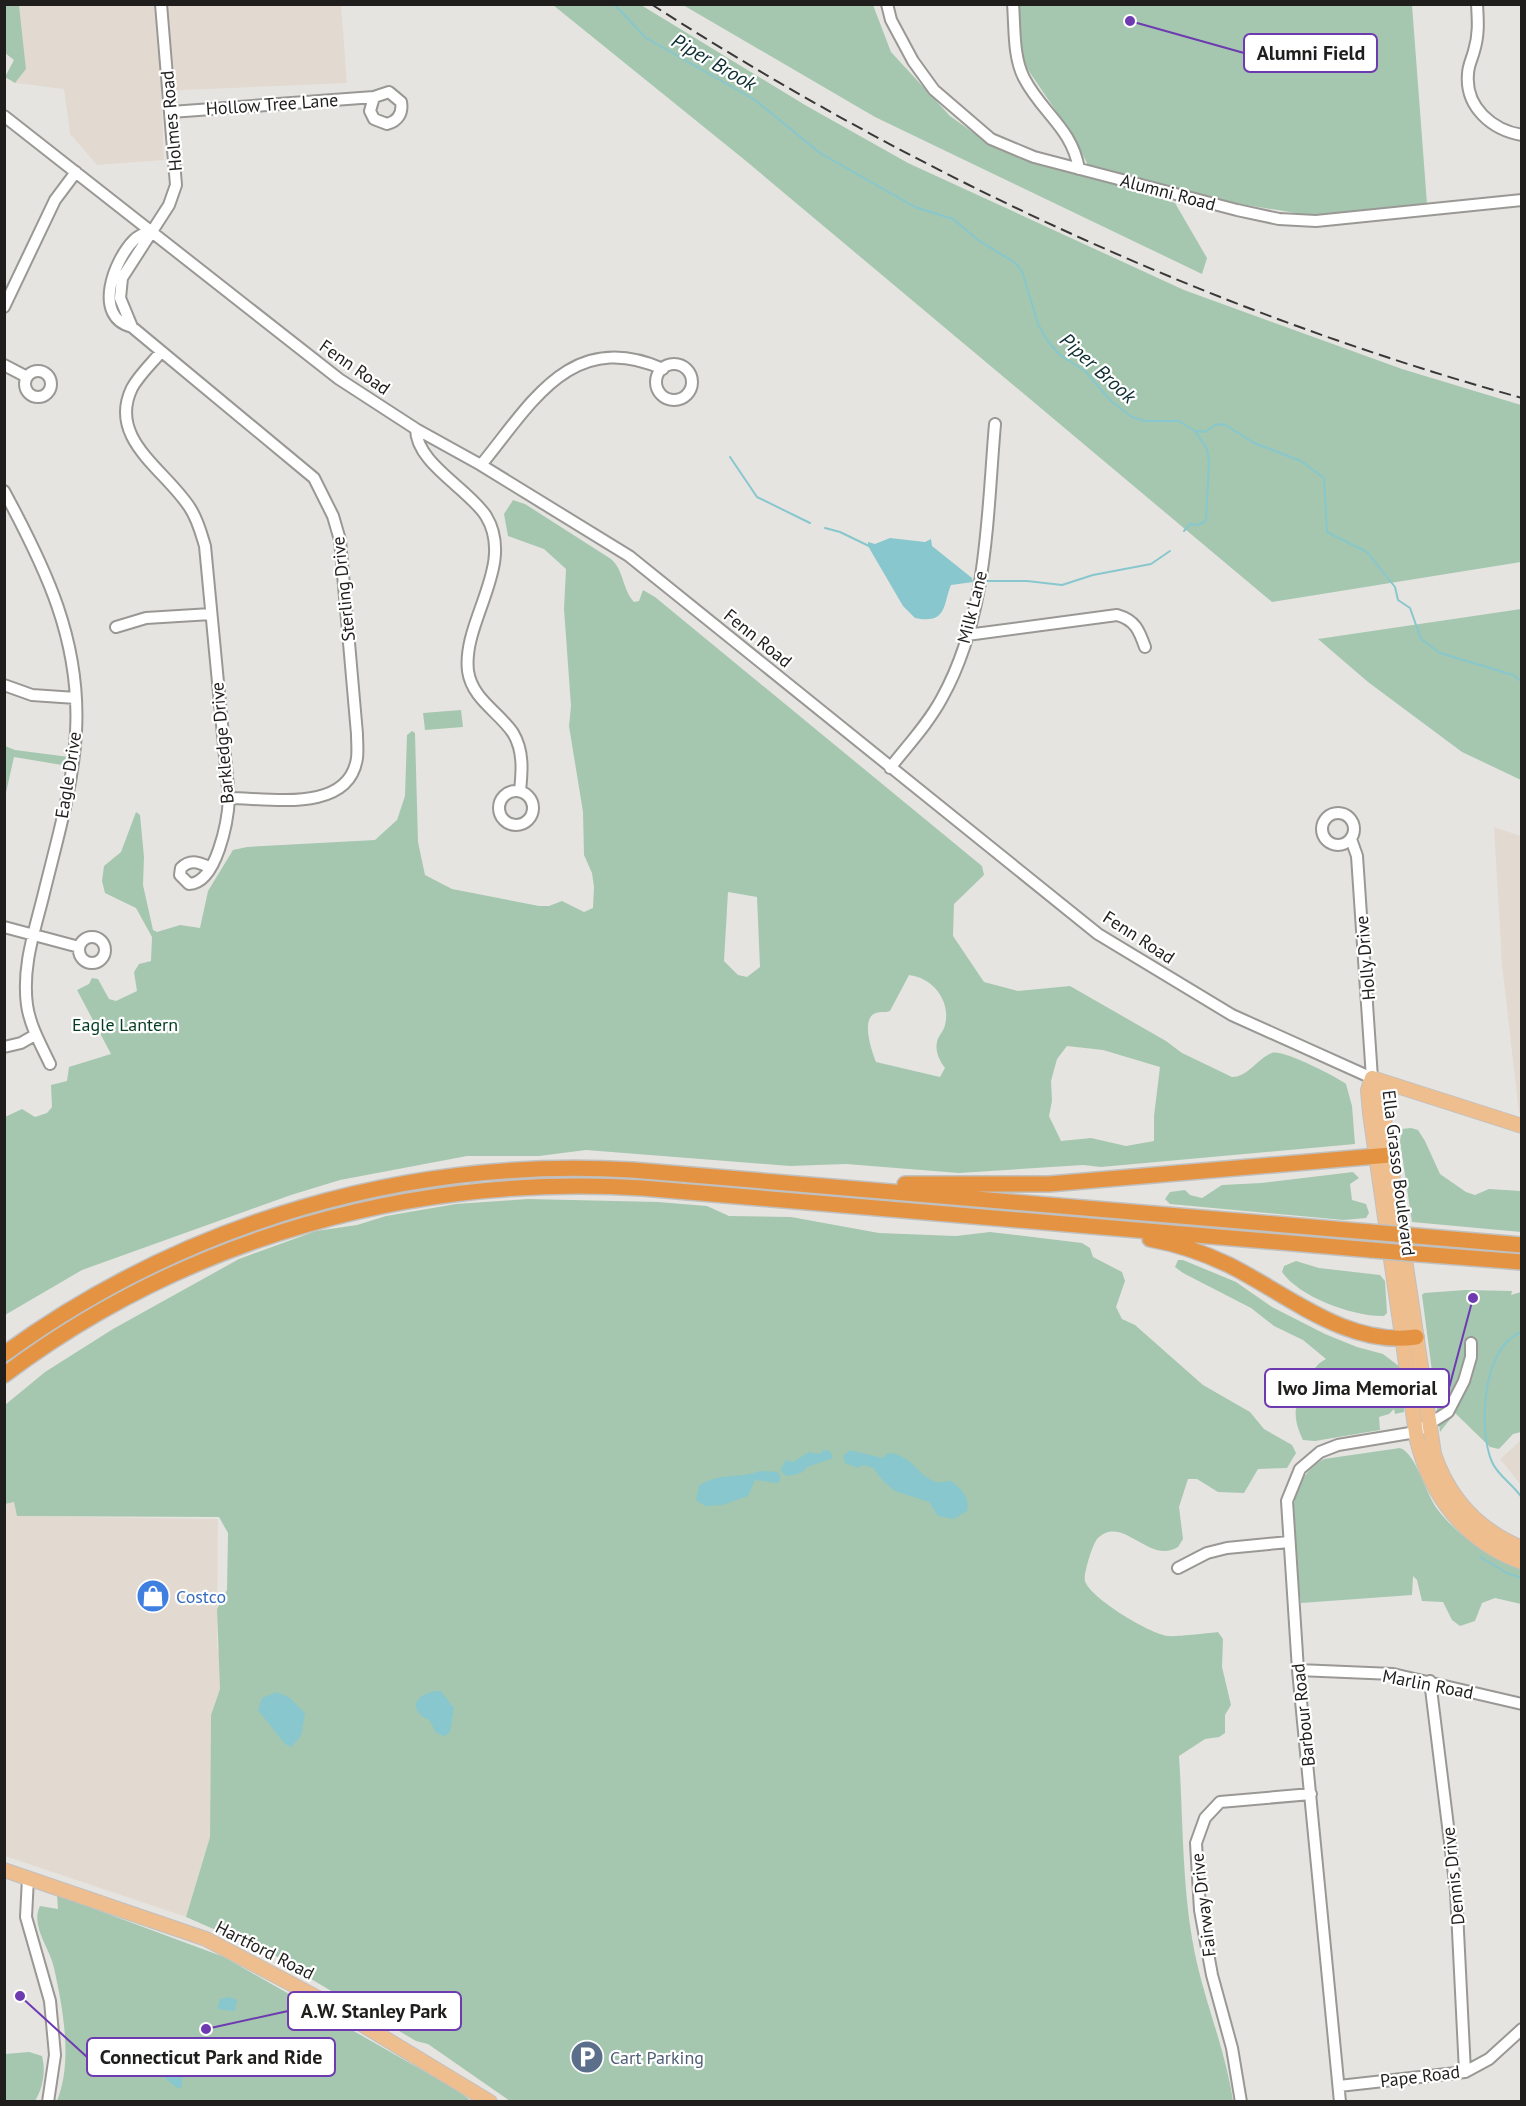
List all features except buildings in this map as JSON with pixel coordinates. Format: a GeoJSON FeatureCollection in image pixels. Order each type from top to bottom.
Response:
{"type":"FeatureCollection","features":[{"type":"Feature","properties":{"kind":"highway"},"geometry":{"type":"LineString","coordinates":[[758,1181],[799,1178],[901,1184],[1035,1184],[1383,1156]]}},
{"type":"Feature","properties":{"kind":"highway"},"geometry":{"type":"LineString","coordinates":[[4,1354],[74,1307],[177,1253],[259,1220],[355,1192],[441,1177],[541,1169],[609,1169],[1521,1245]]}},
{"type":"Feature","properties":{"kind":"highway"},"geometry":{"type":"LineString","coordinates":[[4,1375],[50,1343],[153,1284],[248,1243],[341,1214],[456,1192],[527,1187],[609,1186],[1521,1262]]}},
{"type":"Feature","properties":{"kind":"highway"},"geometry":{"type":"LineString","coordinates":[[1080,1225],[1165,1242],[1199,1252],[1232,1266],[1334,1323],[1378,1336],[1409,1338]]}},
{"type":"Feature","properties":{"kind":"highway"},"geometry":{"type":"LineString","coordinates":[[4,1384],[31,1363],[50,1343]]}},
{"type":"Feature","properties":{"kind":"main road","name":"Fenn Road"},"geometry":{"type":"LineString","coordinates":[[1372,1078],[1521,1126]]}},
{"type":"Feature","properties":{"kind":"main road","name":"Ella Grasso Boulevard"},"geometry":{"type":"LineString","coordinates":[[1372,1078],[1368,1092],[1383,1156],[1422,1428],[1425,1468],[1445,1505],[1466,1530],[1513,1549],[1521,1562]]}},
{"type":"Feature","properties":{"kind":"main road","name":"Hartford Road"},"geometry":{"type":"LineString","coordinates":[[4,1870],[187,1931],[218,1945],[320,1999],[490,2102]]}},
{"type":"Feature","properties":{"kind":"street","name":"Holmes Road"},"geometry":{"type":"LineString","coordinates":[[150,231],[169,205],[176,185],[161,4]]}},
{"type":"Feature","properties":{"kind":"street","name":"Alumni Road"},"geometry":{"type":"LineString","coordinates":[[887,4],[891,20],[913,61],[934,90],[991,139],[1034,157],[1279,219],[1316,221],[1521,200]]}},
{"type":"Feature","properties":{"kind":"street"},"geometry":{"type":"LineString","coordinates":[[1013,4],[1017,54],[1024,78],[1074,145],[1079,169]]}},
{"type":"Feature","properties":{"kind":"street"},"geometry":{"type":"LineString","coordinates":[[1477,4],[1479,30],[1468,73],[1469,90],[1476,107],[1490,123],[1506,132],[1521,135]]}},
{"type":"Feature","properties":{"kind":"street","name":"Hollow Tree Lane"},"geometry":{"type":"LineString","coordinates":[[171,112],[374,97]]}},
{"type":"Feature","properties":{"kind":"street","name":"Fenn Road"},"geometry":{"type":"LineString","coordinates":[[4,116],[322,366],[416,429],[481,465],[628,556],[1098,934],[1220,1009],[1281,1039],[1372,1078]]}},
{"type":"Feature","properties":{"kind":"street"},"geometry":{"type":"LineString","coordinates":[[4,307],[55,200],[76,172]]}},
{"type":"Feature","properties":{"kind":"street","name":"Sterling Drive"},"geometry":{"type":"LineString","coordinates":[[150,231],[144,246],[125,269],[122,278],[120,298],[132,327],[294,458],[314,478],[333,516],[339,540],[357,734],[357,758],[350,777],[333,794],[314,798],[229,798]]}},
{"type":"Feature","properties":{"kind":"street","name":"Barkledge Drive"},"geometry":{"type":"LineString","coordinates":[[161,352],[133,386],[128,400],[126,426],[132,439],[189,506],[200,525],[205,546],[229,798],[223,840],[209,867]]}},
{"type":"Feature","properties":{"kind":"street"},"geometry":{"type":"LineString","coordinates":[[481,465],[547,385],[567,369],[594,359],[624,358],[646,361],[663,369]]}},
{"type":"Feature","properties":{"kind":"street"},"geometry":{"type":"LineString","coordinates":[[4,365],[27,377]]}},
{"type":"Feature","properties":{"kind":"street","name":"Milk Lane"},"geometry":{"type":"LineString","coordinates":[[890,768],[926,723],[942,698],[967,635],[982,569],[994,424]]}},
{"type":"Feature","properties":{"kind":"street"},"geometry":{"type":"LineString","coordinates":[[416,429],[419,444],[485,516],[492,530],[495,561],[469,653],[468,672],[478,694],[512,733],[519,748],[522,769],[520,791]]}},
{"type":"Feature","properties":{"kind":"street"},"geometry":{"type":"LineString","coordinates":[[434,463],[435,456],[444,444]]}},
{"type":"Feature","properties":{"kind":"street","name":"Eagle Drive"},"geometry":{"type":"LineString","coordinates":[[4,491],[43,563],[62,612],[74,668],[76,698],[73,768],[27,958],[27,1007],[35,1035],[50,1064]]}},
{"type":"Feature","properties":{"kind":"street"},"geometry":{"type":"LineString","coordinates":[[116,627],[146,618],[211,614]]}},
{"type":"Feature","properties":{"kind":"street"},"geometry":{"type":"LineString","coordinates":[[967,635],[1118,615],[1128,618],[1138,627],[1145,647]]}},
{"type":"Feature","properties":{"kind":"street"},"geometry":{"type":"LineString","coordinates":[[4,685],[32,695],[76,698]]}},
{"type":"Feature","properties":{"kind":"street","name":"Holly Drive"},"geometry":{"type":"LineString","coordinates":[[1351,839],[1357,856],[1372,1078]]}},
{"type":"Feature","properties":{"kind":"street"},"geometry":{"type":"LineString","coordinates":[[4,927],[79,947]]}},
{"type":"Feature","properties":{"kind":"street"},"geometry":{"type":"LineString","coordinates":[[4,1047],[21,1043],[35,1035]]}},
{"type":"Feature","properties":{"kind":"street"},"geometry":{"type":"LineString","coordinates":[[1422,1428],[1448,1412],[1460,1389],[1471,1357],[1471,1343]]}},
{"type":"Feature","properties":{"kind":"street","name":"Barbour Road"},"geometry":{"type":"LineString","coordinates":[[1341,2102],[1298,1670],[1287,1501],[1300,1469],[1320,1452],[1338,1445],[1422,1428]]}},
{"type":"Feature","properties":{"kind":"street"},"geometry":{"type":"LineString","coordinates":[[1178,1568],[1207,1553],[1227,1548],[1289,1542]]}},
{"type":"Feature","properties":{"kind":"street","name":"Marlin Road"},"geometry":{"type":"LineString","coordinates":[[1298,1670],[1394,1674],[1521,1704]]}},
{"type":"Feature","properties":{"kind":"street","name":"Dennis Drive"},"geometry":{"type":"LineString","coordinates":[[1430,1681],[1456,1891],[1465,2072]]}},
{"type":"Feature","properties":{"kind":"street","name":"Fairway Drive"},"geometry":{"type":"LineString","coordinates":[[1241,2102],[1232,2048],[1212,1975],[1200,1910],[1196,1843],[1205,1818],[1221,1802],[1311,1794]]}},
{"type":"Feature","properties":{"kind":"street"},"geometry":{"type":"LineString","coordinates":[[28,1878],[26,1917],[46,1977],[51,2010],[55,2055],[48,2102]]}},
{"type":"Feature","properties":{"kind":"street","name":"Pape Road"},"geometry":{"type":"LineString","coordinates":[[1339,2086],[1465,2072],[1489,2059],[1521,2029]]}},
{"type":"Feature","properties":{"kind":"shaded area"},"geometry":{"type":"Polygon","coordinates":[[[19,5],[341,5],[347,83],[161,91],[164,160],[97,165],[70,134],[64,89],[15,83],[26,69],[19,5]]]}},
{"type":"Feature","properties":{"kind":"shaded area"},"geometry":{"type":"Polygon","coordinates":[[[1494,827],[1521,836],[1521,1113],[1519,1113],[1502,965],[1494,827]]]}},
{"type":"Feature","properties":{"kind":"shaded area"},"geometry":{"type":"Polygon","coordinates":[[[1521,1440],[1521,1485],[1500,1459],[1521,1440]]]}},
{"type":"Feature","properties":{"kind":"shaded area"},"geometry":{"type":"Polygon","coordinates":[[[14,1502],[18,1516],[218,1519],[217,1647],[220,1654],[220,1689],[211,1715],[210,1837],[186,1917],[5,1856],[5,1504],[14,1502]]]}},
{"type":"Feature","properties":{"kind":"green space"},"geometry":{"type":"Polygon","coordinates":[[[5,4],[19,5],[26,69],[15,83],[5,77],[14,60],[5,53],[5,4]]]}},
{"type":"Feature","properties":{"kind":"green space"},"geometry":{"type":"Polygon","coordinates":[[[553,5],[641,5],[805,105],[908,163],[1184,290],[1402,369],[1521,405],[1521,562],[1272,602],[746,161],[553,5]]]}},
{"type":"Feature","properties":{"kind":"green space"},"geometry":{"type":"Polygon","coordinates":[[[683,5],[873,5],[891,52],[950,116],[992,146],[1175,203],[1207,258],[1202,274],[875,117],[683,5]]]}},
{"type":"Feature","properties":{"kind":"green space"},"geometry":{"type":"Polygon","coordinates":[[[1017,5],[1412,5],[1427,204],[1314,216],[1204,198],[1088,165],[1073,136],[1024,64],[1017,5]]]}},
{"type":"Feature","properties":{"kind":"green space","name":"Eagle Lantern"},"geometry":{"type":"Polygon","coordinates":[[[513,500],[525,504],[611,559],[634,602],[639,601],[643,590],[655,597],[982,866],[984,875],[954,904],[953,936],[984,982],[1018,991],[1070,986],[1166,1041],[1182,1053],[1232,1077],[1248,1071],[1272,1053],[1286,1055],[1309,1064],[1346,1084],[1352,1106],[1355,1144],[1101,1167],[1083,1165],[959,1173],[846,1164],[790,1166],[586,1150],[539,1156],[467,1156],[340,1180],[291,1195],[82,1270],[5,1315],[5,1117],[22,1109],[35,1117],[47,1113],[52,1107],[51,1085],[67,1081],[69,1067],[111,1054],[77,990],[89,984],[92,978],[98,979],[109,999],[116,1001],[137,991],[134,972],[139,964],[151,961],[152,937],[136,908],[105,893],[102,881],[104,866],[121,852],[136,812],[140,815],[144,857],[143,885],[153,930],[157,932],[180,925],[200,928],[208,891],[233,850],[247,847],[375,840],[397,820],[405,796],[407,735],[412,731],[415,733],[418,842],[425,875],[452,889],[539,906],[549,906],[562,901],[584,912],[593,908],[594,887],[592,873],[584,855],[583,812],[569,726],[571,706],[564,609],[566,569],[544,549],[508,536],[504,514],[513,500]],[[728,892],[724,961],[738,975],[747,977],[760,967],[757,897],[728,892]],[[909,975],[890,1011],[876,1013],[869,1021],[868,1036],[876,1062],[940,1077],[945,1068],[938,1055],[937,1045],[946,1016],[939,992],[926,981],[909,975]],[[1067,1046],[1057,1059],[1051,1081],[1052,1101],[1049,1116],[1061,1141],[1091,1138],[1126,1146],[1154,1141],[1154,1116],[1160,1067],[1103,1050],[1067,1046]]]}},
{"type":"Feature","properties":{"kind":"green space"},"geometry":{"type":"Polygon","coordinates":[[[1521,609],[1521,780],[1462,752],[1368,682],[1318,639],[1521,609]]]}},
{"type":"Feature","properties":{"kind":"green space"},"geometry":{"type":"Polygon","coordinates":[[[461,710],[463,727],[425,730],[423,713],[461,710]]]}},
{"type":"Feature","properties":{"kind":"green space"},"geometry":{"type":"Polygon","coordinates":[[[5,746],[15,750],[69,757],[68,766],[14,757],[5,797],[5,746]]]}},
{"type":"Feature","properties":{"kind":"green space"},"geometry":{"type":"Polygon","coordinates":[[[1402,1129],[1418,1130],[1425,1141],[1440,1174],[1466,1192],[1475,1195],[1489,1189],[1521,1191],[1521,1232],[1412,1222],[1400,1141],[1402,1129]]]}},
{"type":"Feature","properties":{"kind":"green space"},"geometry":{"type":"Polygon","coordinates":[[[1353,1172],[1359,1178],[1350,1184],[1352,1200],[1366,1204],[1369,1213],[1366,1218],[1344,1220],[1170,1204],[1165,1199],[1170,1192],[1185,1190],[1190,1195],[1202,1198],[1222,1185],[1261,1183],[1353,1172]]]}},
{"type":"Feature","properties":{"kind":"green space"},"geometry":{"type":"Polygon","coordinates":[[[528,1199],[658,1202],[707,1206],[729,1216],[791,1217],[879,1233],[956,1236],[990,1232],[1082,1243],[1090,1248],[1093,1257],[1122,1272],[1125,1281],[1116,1307],[1122,1319],[1135,1325],[1203,1385],[1250,1412],[1264,1429],[1292,1445],[1296,1453],[1287,1468],[1258,1469],[1244,1493],[1218,1492],[1197,1479],[1188,1479],[1179,1507],[1183,1539],[1178,1547],[1167,1551],[1157,1550],[1127,1535],[1107,1532],[1096,1541],[1085,1578],[1089,1588],[1109,1605],[1159,1634],[1172,1636],[1218,1632],[1223,1639],[1222,1667],[1231,1705],[1225,1715],[1225,1733],[1219,1737],[1205,1739],[1179,1756],[1185,1870],[1192,1938],[1233,2101],[510,2101],[428,2044],[416,2041],[289,1966],[287,1961],[186,1917],[210,1837],[211,1715],[220,1689],[217,1609],[227,1590],[228,1533],[219,1517],[17,1516],[14,1502],[5,1504],[5,1405],[45,1372],[113,1329],[239,1259],[316,1231],[357,1225],[386,1216],[456,1204],[528,1199]]]}},
{"type":"Feature","properties":{"kind":"green space"},"geometry":{"type":"Polygon","coordinates":[[[1178,1260],[1236,1282],[1272,1307],[1325,1334],[1357,1347],[1383,1354],[1400,1367],[1405,1398],[1404,1412],[1395,1414],[1394,1409],[1389,1414],[1379,1417],[1380,1430],[1315,1441],[1303,1440],[1297,1424],[1296,1408],[1301,1398],[1313,1399],[1310,1388],[1311,1376],[1316,1367],[1326,1359],[1303,1340],[1274,1326],[1251,1308],[1183,1273],[1175,1267],[1178,1260]]]}},
{"type":"Feature","properties":{"kind":"green space"},"geometry":{"type":"Polygon","coordinates":[[[1296,1261],[1319,1268],[1380,1275],[1385,1281],[1387,1313],[1384,1316],[1372,1315],[1343,1309],[1301,1290],[1282,1272],[1284,1266],[1296,1261]]]}},
{"type":"Feature","properties":{"kind":"green space"},"geometry":{"type":"Polygon","coordinates":[[[1465,1290],[1512,1291],[1511,1295],[1521,1292],[1521,1432],[1513,1434],[1499,1449],[1490,1447],[1455,1413],[1440,1432],[1422,1295],[1465,1290]]]}},
{"type":"Feature","properties":{"kind":"green space"},"geometry":{"type":"Polygon","coordinates":[[[1400,1448],[1406,1451],[1411,1458],[1438,1510],[1455,1529],[1487,1553],[1521,1569],[1521,1604],[1495,1598],[1482,1603],[1475,1621],[1460,1626],[1452,1620],[1443,1602],[1422,1601],[1417,1580],[1413,1576],[1412,1595],[1301,1603],[1292,1524],[1299,1487],[1309,1471],[1324,1459],[1400,1448]]]}},
{"type":"Feature","properties":{"kind":"green space"},"geometry":{"type":"Polygon","coordinates":[[[57,1895],[224,1957],[457,2090],[471,2101],[57,2101],[65,2069],[63,2017],[52,1960],[37,1921],[40,1906],[58,1909],[57,1895]]]}},
{"type":"Feature","properties":{"kind":"green space"},"geometry":{"type":"Polygon","coordinates":[[[29,2052],[42,2056],[43,2079],[38,2096],[35,2101],[5,2101],[5,2054],[29,2052]]]}},
{"type":"Feature","properties":{"kind":"water"},"geometry":{"type":"Polygon","coordinates":[[[890,538],[925,542],[931,539],[932,546],[972,578],[973,582],[951,585],[945,605],[939,615],[926,619],[915,618],[903,606],[868,546],[868,542],[875,544],[890,538]]]}},
{"type":"Feature","properties":{"kind":"water"},"geometry":{"type":"Polygon","coordinates":[[[824,1450],[830,1451],[833,1458],[807,1467],[801,1473],[788,1476],[782,1473],[781,1468],[786,1460],[793,1462],[809,1452],[819,1454],[824,1450]]]}},
{"type":"Feature","properties":{"kind":"water"},"geometry":{"type":"Polygon","coordinates":[[[850,1450],[882,1458],[888,1453],[897,1455],[910,1462],[930,1479],[939,1482],[951,1481],[966,1497],[967,1511],[954,1519],[938,1516],[929,1502],[895,1491],[873,1468],[864,1465],[858,1468],[845,1463],[843,1456],[850,1450]]]}},
{"type":"Feature","properties":{"kind":"water"},"geometry":{"type":"Polygon","coordinates":[[[760,1471],[778,1472],[781,1478],[778,1483],[755,1480],[748,1496],[722,1505],[705,1506],[696,1500],[699,1486],[706,1482],[760,1471]]]}},
{"type":"Feature","properties":{"kind":"water"},"geometry":{"type":"Polygon","coordinates":[[[441,1691],[454,1708],[450,1732],[445,1736],[436,1732],[429,1720],[417,1710],[416,1705],[425,1694],[441,1691]]]}},
{"type":"Feature","properties":{"kind":"water"},"geometry":{"type":"Polygon","coordinates":[[[277,1692],[290,1698],[305,1713],[301,1736],[291,1747],[285,1744],[258,1710],[262,1698],[277,1692]]]}},
{"type":"Feature","properties":{"kind":"water"},"geometry":{"type":"Polygon","coordinates":[[[229,1997],[237,2000],[235,2011],[217,2009],[220,1999],[229,1997]]]}},
{"type":"Feature","properties":{"kind":"water"},"geometry":{"type":"Polygon","coordinates":[[[168,2067],[175,2068],[182,2073],[182,2087],[177,2088],[165,2078],[164,2072],[168,2067]]]}},
{"type":"Feature","properties":{"kind":"waterway","name":"Piper Brook"},"geometry":{"type":"LineString","coordinates":[[614,4],[646,38],[755,100],[820,153],[915,207],[953,219],[978,240],[1014,262],[1022,271],[1038,324],[1047,340],[1060,355],[1085,371],[1111,401],[1132,417],[1144,421],[1179,421],[1195,431],[1205,432],[1215,425],[1224,424],[1254,443],[1301,461],[1324,478],[1327,532],[1367,552],[1395,587],[1398,600],[1410,608],[1421,639],[1440,653],[1513,675],[1522,682]]}},
{"type":"Feature","properties":{"kind":"waterway"},"geometry":{"type":"LineString","coordinates":[[1184,531],[1190,524],[1198,525],[1206,521],[1209,462],[1207,449],[1195,431]]}},
{"type":"Feature","properties":{"kind":"waterway"},"geometry":{"type":"LineString","coordinates":[[730,457],[757,497],[810,523]]}},
{"type":"Feature","properties":{"kind":"waterway"},"geometry":{"type":"LineString","coordinates":[[825,528],[840,532],[869,546]]}},
{"type":"Feature","properties":{"kind":"waterway"},"geometry":{"type":"LineString","coordinates":[[987,581],[1027,581],[1062,585],[1093,575],[1151,564],[1170,551]]}},
{"type":"Feature","properties":{"kind":"waterway"},"geometry":{"type":"LineString","coordinates":[[1522,1332],[1509,1340],[1498,1353],[1491,1370],[1485,1410],[1485,1430],[1492,1462],[1522,1498]]}},
{"type":"Feature","properties":{"kind":"waterway"},"geometry":{"type":"LineString","coordinates":[[1480,1557],[1507,1573],[1522,1578]]}},
{"type":"Feature","properties":{"kind":"railway"},"geometry":{"type":"LineString","coordinates":[[651,4],[753,67],[857,127],[1072,234],[1182,282],[1294,325],[1407,364],[1522,398]]}},
{"type":"Feature","properties":{"kind":"place","name":"Alumni Field"},"geometry":{"type":"Point","coordinates":[1130,21]}},
{"type":"Feature","properties":{"kind":"place","name":"Iwo Jima Memorial"},"geometry":{"type":"Point","coordinates":[1473,1298]}},
{"type":"Feature","properties":{"kind":"place","name":"Costco"},"geometry":{"type":"Point","coordinates":[153,1596]}},
{"type":"Feature","properties":{"kind":"place","name":"Connecticut Park and Ride"},"geometry":{"type":"Point","coordinates":[20,1996]}},
{"type":"Feature","properties":{"kind":"place","name":"A.W. Stanley Park"},"geometry":{"type":"Point","coordinates":[206,2029]}},
{"type":"Feature","properties":{"kind":"place","name":"Cart Parking"},"geometry":{"type":"Point","coordinates":[587,2057]}}]}
